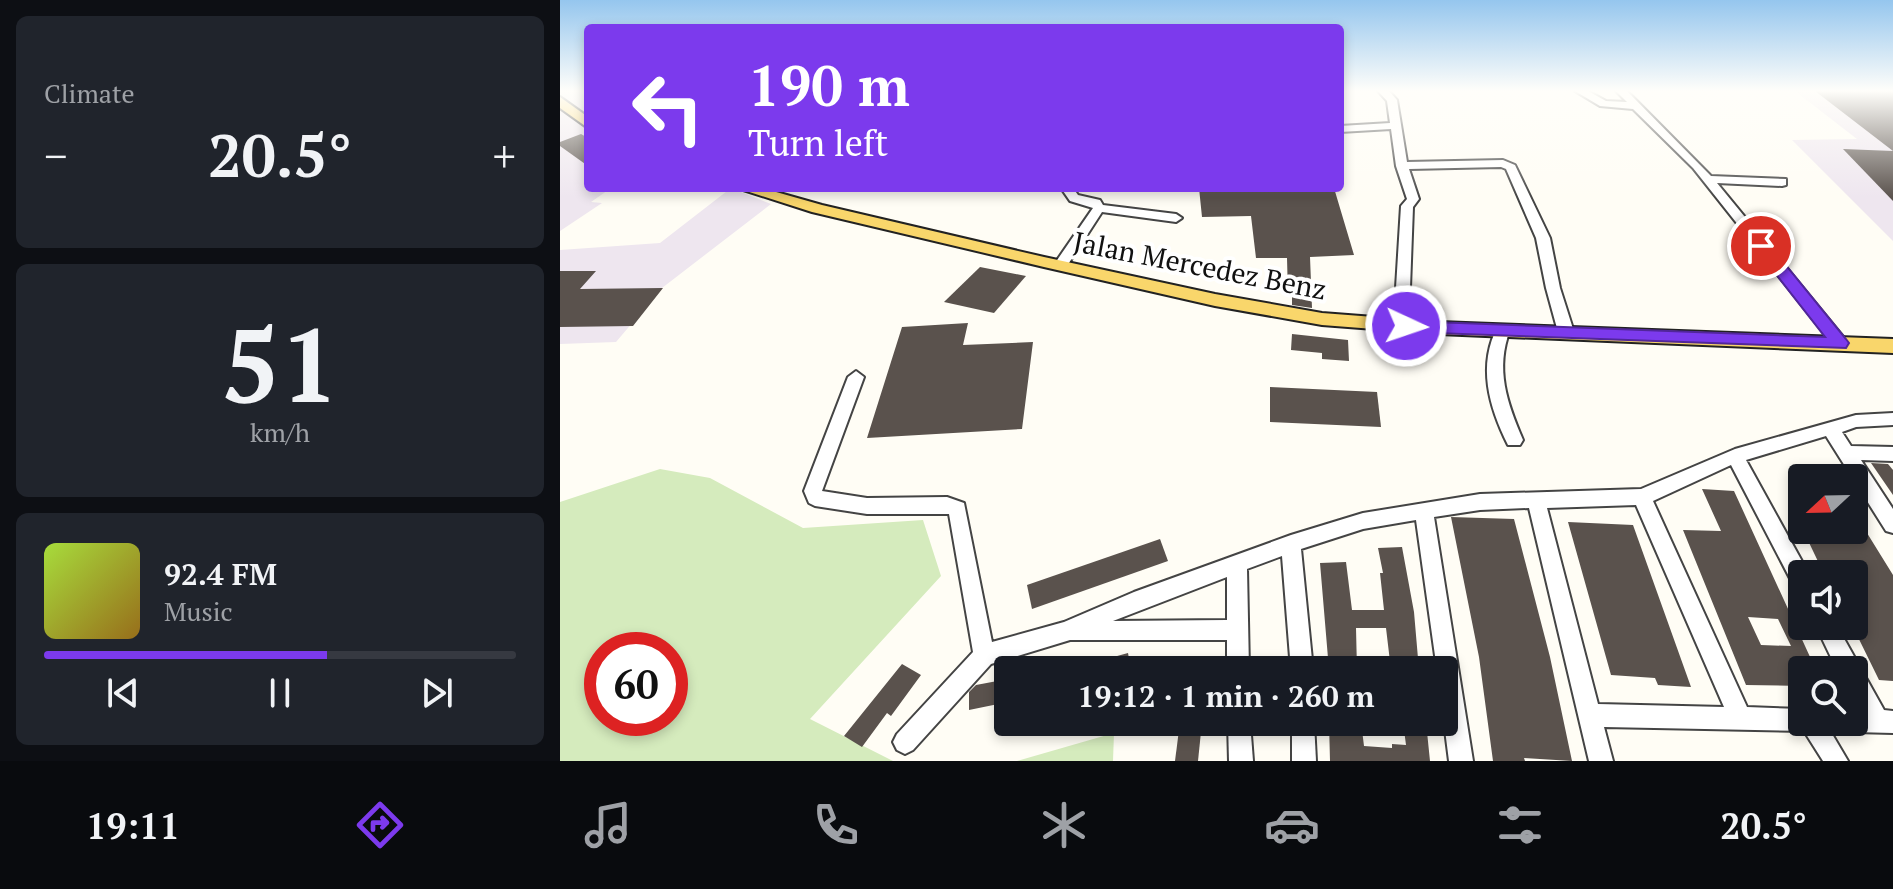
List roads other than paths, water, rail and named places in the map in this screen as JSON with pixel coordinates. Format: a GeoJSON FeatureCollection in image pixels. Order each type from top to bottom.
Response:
{"type":"FeatureCollection","features":[{"type":"Feature","properties":{"kind":"main road","name":"Jalan Mercedez Benz"},"geometry":{"type":"LineString","coordinates":[[759,192],[818,209],[1060,266],[1267,311],[1355,323],[1893,346]]}},
{"type":"Feature","properties":{"kind":"street"},"geometry":{"type":"LineString","coordinates":[[1344,129],[1385,127]]}},
{"type":"Feature","properties":{"kind":"street"},"geometry":{"type":"LineString","coordinates":[[1394,127],[1413,199],[1407,206],[1403,288],[1406,326]]}},
{"type":"Feature","properties":{"kind":"street"},"geometry":{"type":"LineString","coordinates":[[1656,127],[1707,179],[1840,343]]}},
{"type":"Feature","properties":{"kind":"street"},"geometry":{"type":"LineString","coordinates":[[1402,166],[1503,163],[1511,167],[1543,238],[1566,332]]}},
{"type":"Feature","properties":{"kind":"street"},"geometry":{"type":"LineString","coordinates":[[1707,179],[1782,182]]}},
{"type":"Feature","properties":{"kind":"street"},"geometry":{"type":"LineString","coordinates":[[1070,192],[1074,198],[1096,203],[1099,208]]}},
{"type":"Feature","properties":{"kind":"street"},"geometry":{"type":"LineString","coordinates":[[1060,266],[1099,208]]}},
{"type":"Feature","properties":{"kind":"street"},"geometry":{"type":"LineString","coordinates":[[1099,208],[1176,218]]}},
{"type":"Feature","properties":{"kind":"street"},"geometry":{"type":"LineString","coordinates":[[1503,330],[1494,350],[1492,369],[1514,440]]}},
{"type":"Feature","properties":{"kind":"street"},"geometry":{"type":"LineString","coordinates":[[856,377],[813,491],[815,498],[831,503],[947,505],[957,509],[984,655]]}},
{"type":"Feature","properties":{"kind":"street"},"geometry":{"type":"LineString","coordinates":[[905,742],[984,655],[1065,632],[1134,602],[1291,544],[1363,521],[1480,502],[1642,497],[1735,456],[1830,428],[1875,419],[1893,419]]}},
{"type":"Feature","properties":{"kind":"street"},"geometry":{"type":"LineString","coordinates":[[1830,428],[1893,525]]}},
{"type":"Feature","properties":{"kind":"street"},"geometry":{"type":"LineString","coordinates":[[1847,453],[1893,454]]}},
{"type":"Feature","properties":{"kind":"street"},"geometry":{"type":"LineString","coordinates":[[1735,456],[1791,560]]}},
{"type":"Feature","properties":{"kind":"street"},"geometry":{"type":"LineString","coordinates":[[1642,497],[1741,719]]}},
{"type":"Feature","properties":{"kind":"street"},"geometry":{"type":"LineString","coordinates":[[1536,499],[1601,761]]}},
{"type":"Feature","properties":{"kind":"street"},"geometry":{"type":"LineString","coordinates":[[1424,512],[1461,761]]}},
{"type":"Feature","properties":{"kind":"street"},"geometry":{"type":"LineString","coordinates":[[1291,544],[1301,656]]}},
{"type":"Feature","properties":{"kind":"street"},"geometry":{"type":"LineString","coordinates":[[1237,566],[1237,656]]}},
{"type":"Feature","properties":{"kind":"street"},"geometry":{"type":"LineString","coordinates":[[1065,632],[1236,630]]}},
{"type":"Feature","properties":{"kind":"street"},"geometry":{"type":"LineString","coordinates":[[1590,715],[1788,720]]}},
{"type":"Feature","properties":{"kind":"street"},"geometry":{"type":"LineString","coordinates":[[1240,736],[1241,761]]}},
{"type":"Feature","properties":{"kind":"street"},"geometry":{"type":"LineString","coordinates":[[1303,736],[1304,761]]}},
{"type":"Feature","properties":{"kind":"street"},"geometry":{"type":"LineString","coordinates":[[1821,736],[1836,761]]}}]}
